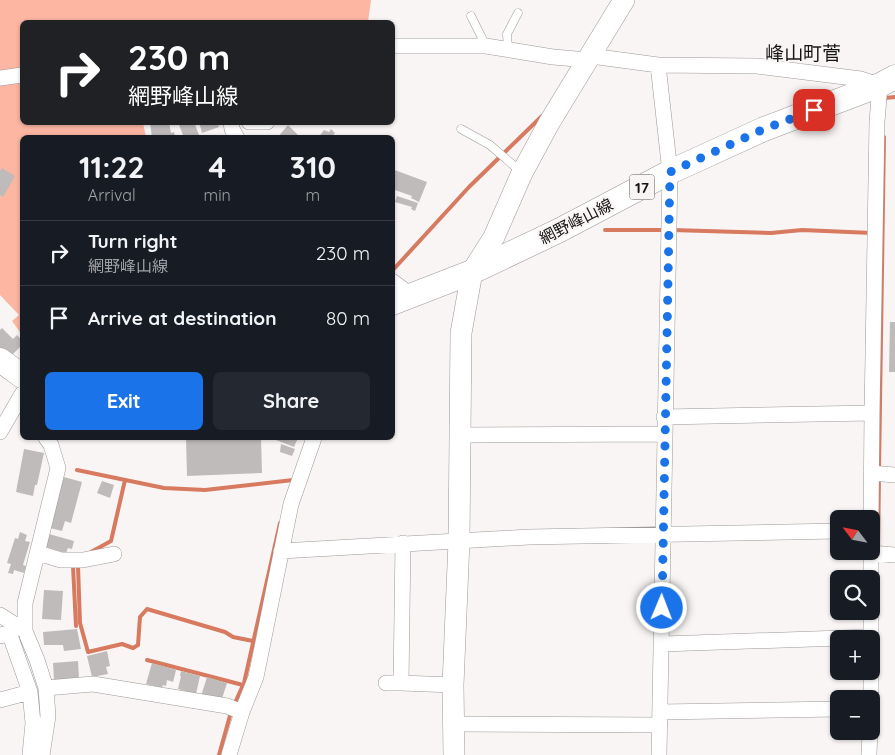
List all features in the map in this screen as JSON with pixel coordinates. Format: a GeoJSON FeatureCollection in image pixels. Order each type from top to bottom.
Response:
{"type":"FeatureCollection","features":[{"type":"Feature","properties":{"kind":"main road","name":"網野峰山線"},"geometry":{"type":"LineString","coordinates":[[399,293],[472,272],[560,230],[670,172],[764,129],[890,82]]}},
{"type":"Feature","properties":{"kind":"main road"},"geometry":{"type":"LineString","coordinates":[[0,360],[20,375]]}},
{"type":"Feature","properties":{"kind":"street"},"geometry":{"type":"LineString","coordinates":[[454,755],[453,685],[459,541],[460,333],[472,272],[494,237],[522,173],[549,123],[624,0]]}},
{"type":"Feature","properties":{"kind":"street"},"geometry":{"type":"LineString","coordinates":[[395,46],[486,46],[658,65],[757,66],[890,82],[877,122],[871,510]]}},
{"type":"Feature","properties":{"kind":"street"},"geometry":{"type":"LineString","coordinates":[[658,65],[670,172],[659,755]]}},
{"type":"Feature","properties":{"kind":"street"},"geometry":{"type":"LineString","coordinates":[[0,78],[20,75]]}},
{"type":"Feature","properties":{"kind":"street"},"geometry":{"type":"LineString","coordinates":[[0,432],[20,397]]}},
{"type":"Feature","properties":{"kind":"street"},"geometry":{"type":"LineString","coordinates":[[664,416],[872,413]]}},
{"type":"Feature","properties":{"kind":"street"},"geometry":{"type":"LineString","coordinates":[[460,435],[664,434]]}},
{"type":"Feature","properties":{"kind":"street"},"geometry":{"type":"LineString","coordinates":[[42,755],[48,716],[46,688],[25,631],[25,603],[58,468],[51,445],[47,440]]}},
{"type":"Feature","properties":{"kind":"street"},"geometry":{"type":"LineString","coordinates":[[228,755],[256,677],[291,504],[313,440]]}},
{"type":"Feature","properties":{"kind":"street"},"geometry":{"type":"LineString","coordinates":[[871,473],[895,475]]}},
{"type":"Feature","properties":{"kind":"street"},"geometry":{"type":"LineString","coordinates":[[281,551],[529,537],[830,532]]}},
{"type":"Feature","properties":{"kind":"street"},"geometry":{"type":"LineString","coordinates":[[403,543],[393,683],[453,685]]}},
{"type":"Feature","properties":{"kind":"street"},"geometry":{"type":"LineString","coordinates":[[38,553],[61,560],[83,560],[114,554]]}},
{"type":"Feature","properties":{"kind":"street"},"geometry":{"type":"LineString","coordinates":[[880,553],[895,555]]}},
{"type":"Feature","properties":{"kind":"street"},"geometry":{"type":"LineString","coordinates":[[0,615],[25,631]]}},
{"type":"Feature","properties":{"kind":"street"},"geometry":{"type":"LineString","coordinates":[[0,636],[4,634],[11,638],[30,692],[33,723],[30,755]]}},
{"type":"Feature","properties":{"kind":"street"},"geometry":{"type":"LineString","coordinates":[[662,644],[830,639]]}},
{"type":"Feature","properties":{"kind":"street"},"geometry":{"type":"LineString","coordinates":[[46,688],[93,684],[228,706],[242,712]]}},
{"type":"Feature","properties":{"kind":"street"},"geometry":{"type":"LineString","coordinates":[[0,700],[30,692]]}},
{"type":"Feature","properties":{"kind":"street"},"geometry":{"type":"LineString","coordinates":[[454,724],[660,719],[830,710]]}},
{"type":"Feature","properties":{"kind":"street"},"geometry":{"type":"LineString","coordinates":[[869,755],[870,740]]}},
{"type":"Feature","properties":{"kind":"lane"},"geometry":{"type":"LineString","coordinates":[[508,49],[508,34],[518,13]]}},
{"type":"Feature","properties":{"kind":"lane"},"geometry":{"type":"LineString","coordinates":[[471,16],[486,46]]}},
{"type":"Feature","properties":{"kind":"lane"},"geometry":{"type":"LineString","coordinates":[[461,129],[490,145],[522,173]]}},
{"type":"Feature","properties":{"kind":"shaded area"},"geometry":{"type":"Polygon","coordinates":[[[0,0],[371,0],[368,20],[20,20],[20,67],[0,72],[0,0]]]}},
{"type":"Feature","properties":{"kind":"shaded area"},"geometry":{"type":"Polygon","coordinates":[[[20,82],[20,125],[143,125],[146,135],[20,135],[20,332],[12,321],[19,315],[0,295],[0,85],[20,82]]]}},
{"type":"Feature","properties":{"kind":"building"},"geometry":{"type":"Polygon","coordinates":[[[150,125],[170,125],[171,133],[174,132],[174,135],[152,135],[150,125]]]}},
{"type":"Feature","properties":{"kind":"building"},"geometry":{"type":"Polygon","coordinates":[[[179,125],[195,125],[199,135],[183,135],[179,125]]]}},
{"type":"Feature","properties":{"kind":"building"},"geometry":{"type":"Polygon","coordinates":[[[200,125],[218,125],[219,127],[202,133],[200,125]]]}},
{"type":"Feature","properties":{"kind":"building"},"geometry":{"type":"Polygon","coordinates":[[[288,125],[298,135],[280,135],[288,125]]]}},
{"type":"Feature","properties":{"kind":"building"},"geometry":{"type":"Polygon","coordinates":[[[331,129],[335,133],[333,135],[320,135],[324,130],[329,132],[331,129]]]}},
{"type":"Feature","properties":{"kind":"building"},"geometry":{"type":"Polygon","coordinates":[[[2,168],[15,176],[3,197],[0,195],[0,171],[2,168]]]}},
{"type":"Feature","properties":{"kind":"building"},"geometry":{"type":"Polygon","coordinates":[[[395,170],[427,182],[419,202],[411,198],[412,196],[395,190],[395,170]]]}},
{"type":"Feature","properties":{"kind":"building"},"geometry":{"type":"Polygon","coordinates":[[[397,196],[418,203],[415,211],[411,209],[412,207],[395,202],[397,196]]]}},
{"type":"Feature","properties":{"kind":"building"},"geometry":{"type":"Polygon","coordinates":[[[890,322],[895,322],[895,372],[889,372],[890,322]]]}},
{"type":"Feature","properties":{"kind":"building"},"geometry":{"type":"Polygon","coordinates":[[[2,328],[13,339],[17,335],[20,338],[20,347],[10,357],[0,347],[0,330],[2,328]]]}},
{"type":"Feature","properties":{"kind":"building"},"geometry":{"type":"Polygon","coordinates":[[[186,440],[261,440],[262,473],[187,476],[186,440]]]}},
{"type":"Feature","properties":{"kind":"building"},"geometry":{"type":"Polygon","coordinates":[[[276,440],[297,440],[294,447],[276,440]]]}},
{"type":"Feature","properties":{"kind":"building"},"geometry":{"type":"Polygon","coordinates":[[[281,444],[295,449],[292,456],[280,452],[281,444]]]}},
{"type":"Feature","properties":{"kind":"building"},"geometry":{"type":"Polygon","coordinates":[[[24,449],[44,453],[33,496],[16,492],[24,449]]]}},
{"type":"Feature","properties":{"kind":"building"},"geometry":{"type":"Polygon","coordinates":[[[64,477],[82,482],[71,523],[65,521],[62,531],[50,528],[64,477]]]}},
{"type":"Feature","properties":{"kind":"building"},"geometry":{"type":"Polygon","coordinates":[[[102,481],[114,485],[110,498],[97,493],[102,481]]]}},
{"type":"Feature","properties":{"kind":"building"},"geometry":{"type":"Polygon","coordinates":[[[20,532],[27,535],[25,541],[30,542],[23,565],[26,566],[24,573],[14,570],[13,574],[8,573],[11,564],[7,563],[15,538],[18,539],[20,532]]]}},
{"type":"Feature","properties":{"kind":"building"},"geometry":{"type":"Polygon","coordinates":[[[49,534],[74,541],[72,549],[68,548],[66,553],[46,547],[49,534]]]}},
{"type":"Feature","properties":{"kind":"building"},"geometry":{"type":"Polygon","coordinates":[[[44,590],[63,591],[61,620],[42,619],[44,590]]]}},
{"type":"Feature","properties":{"kind":"building"},"geometry":{"type":"Polygon","coordinates":[[[77,629],[81,649],[64,651],[63,645],[44,645],[43,632],[77,629]]]}},
{"type":"Feature","properties":{"kind":"building"},"geometry":{"type":"Polygon","coordinates":[[[107,651],[110,666],[106,667],[108,674],[92,677],[87,656],[107,651]]]}},
{"type":"Feature","properties":{"kind":"building"},"geometry":{"type":"Polygon","coordinates":[[[78,661],[79,679],[54,680],[53,663],[78,661]]]}},
{"type":"Feature","properties":{"kind":"building"},"geometry":{"type":"Polygon","coordinates":[[[152,663],[176,670],[173,682],[167,680],[166,686],[163,685],[162,688],[146,684],[152,663]]]}},
{"type":"Feature","properties":{"kind":"building"},"geometry":{"type":"Polygon","coordinates":[[[181,671],[200,676],[196,694],[178,689],[181,671]]]}},
{"type":"Feature","properties":{"kind":"building"},"geometry":{"type":"Polygon","coordinates":[[[207,677],[227,683],[221,702],[201,696],[207,677]]]}},
{"type":"Feature","properties":{"kind":"waterway"},"geometry":{"type":"LineString","coordinates":[[885,100],[885,98],[895,97]]}},
{"type":"Feature","properties":{"kind":"waterway"},"geometry":{"type":"LineString","coordinates":[[395,268],[469,187],[542,116]]}},
{"type":"Feature","properties":{"kind":"waterway"},"geometry":{"type":"LineString","coordinates":[[879,470],[884,137]]}},
{"type":"Feature","properties":{"kind":"waterway"},"geometry":{"type":"LineString","coordinates":[[605,230],[665,230]]}},
{"type":"Feature","properties":{"kind":"waterway"},"geometry":{"type":"LineString","coordinates":[[672,230],[771,233],[802,230],[872,233]]}},
{"type":"Feature","properties":{"kind":"waterway"},"geometry":{"type":"LineString","coordinates":[[77,470],[164,488],[205,490],[293,480]]}},
{"type":"Feature","properties":{"kind":"waterway"},"geometry":{"type":"LineString","coordinates":[[879,477],[879,510]]}},
{"type":"Feature","properties":{"kind":"waterway"},"geometry":{"type":"LineString","coordinates":[[91,552],[111,541],[125,480]]}},
{"type":"Feature","properties":{"kind":"waterway"},"geometry":{"type":"LineString","coordinates":[[234,705],[244,683],[280,523]]}},
{"type":"Feature","properties":{"kind":"waterway"},"geometry":{"type":"LineString","coordinates":[[73,566],[76,626]]}},
{"type":"Feature","properties":{"kind":"waterway"},"geometry":{"type":"LineString","coordinates":[[78,566],[80,623],[88,652],[122,644],[133,648],[138,645],[140,617],[147,609],[225,632],[233,637],[253,641]]}},
{"type":"Feature","properties":{"kind":"waterway"},"geometry":{"type":"LineString","coordinates":[[147,660],[243,685]]}},
{"type":"Feature","properties":{"kind":"waterway"},"geometry":{"type":"LineString","coordinates":[[219,755],[231,712]]}},
{"type":"Feature","properties":{"kind":"district","name":"峰山町菅"},"geometry":{"type":"Point","coordinates":[803,53]}},
{"type":"Feature","properties":{"kind":"route"},"geometry":{"type":"LineString","coordinates":[[662,608],[664,416],[670,172],[764,129],[814,110]]}}]}
